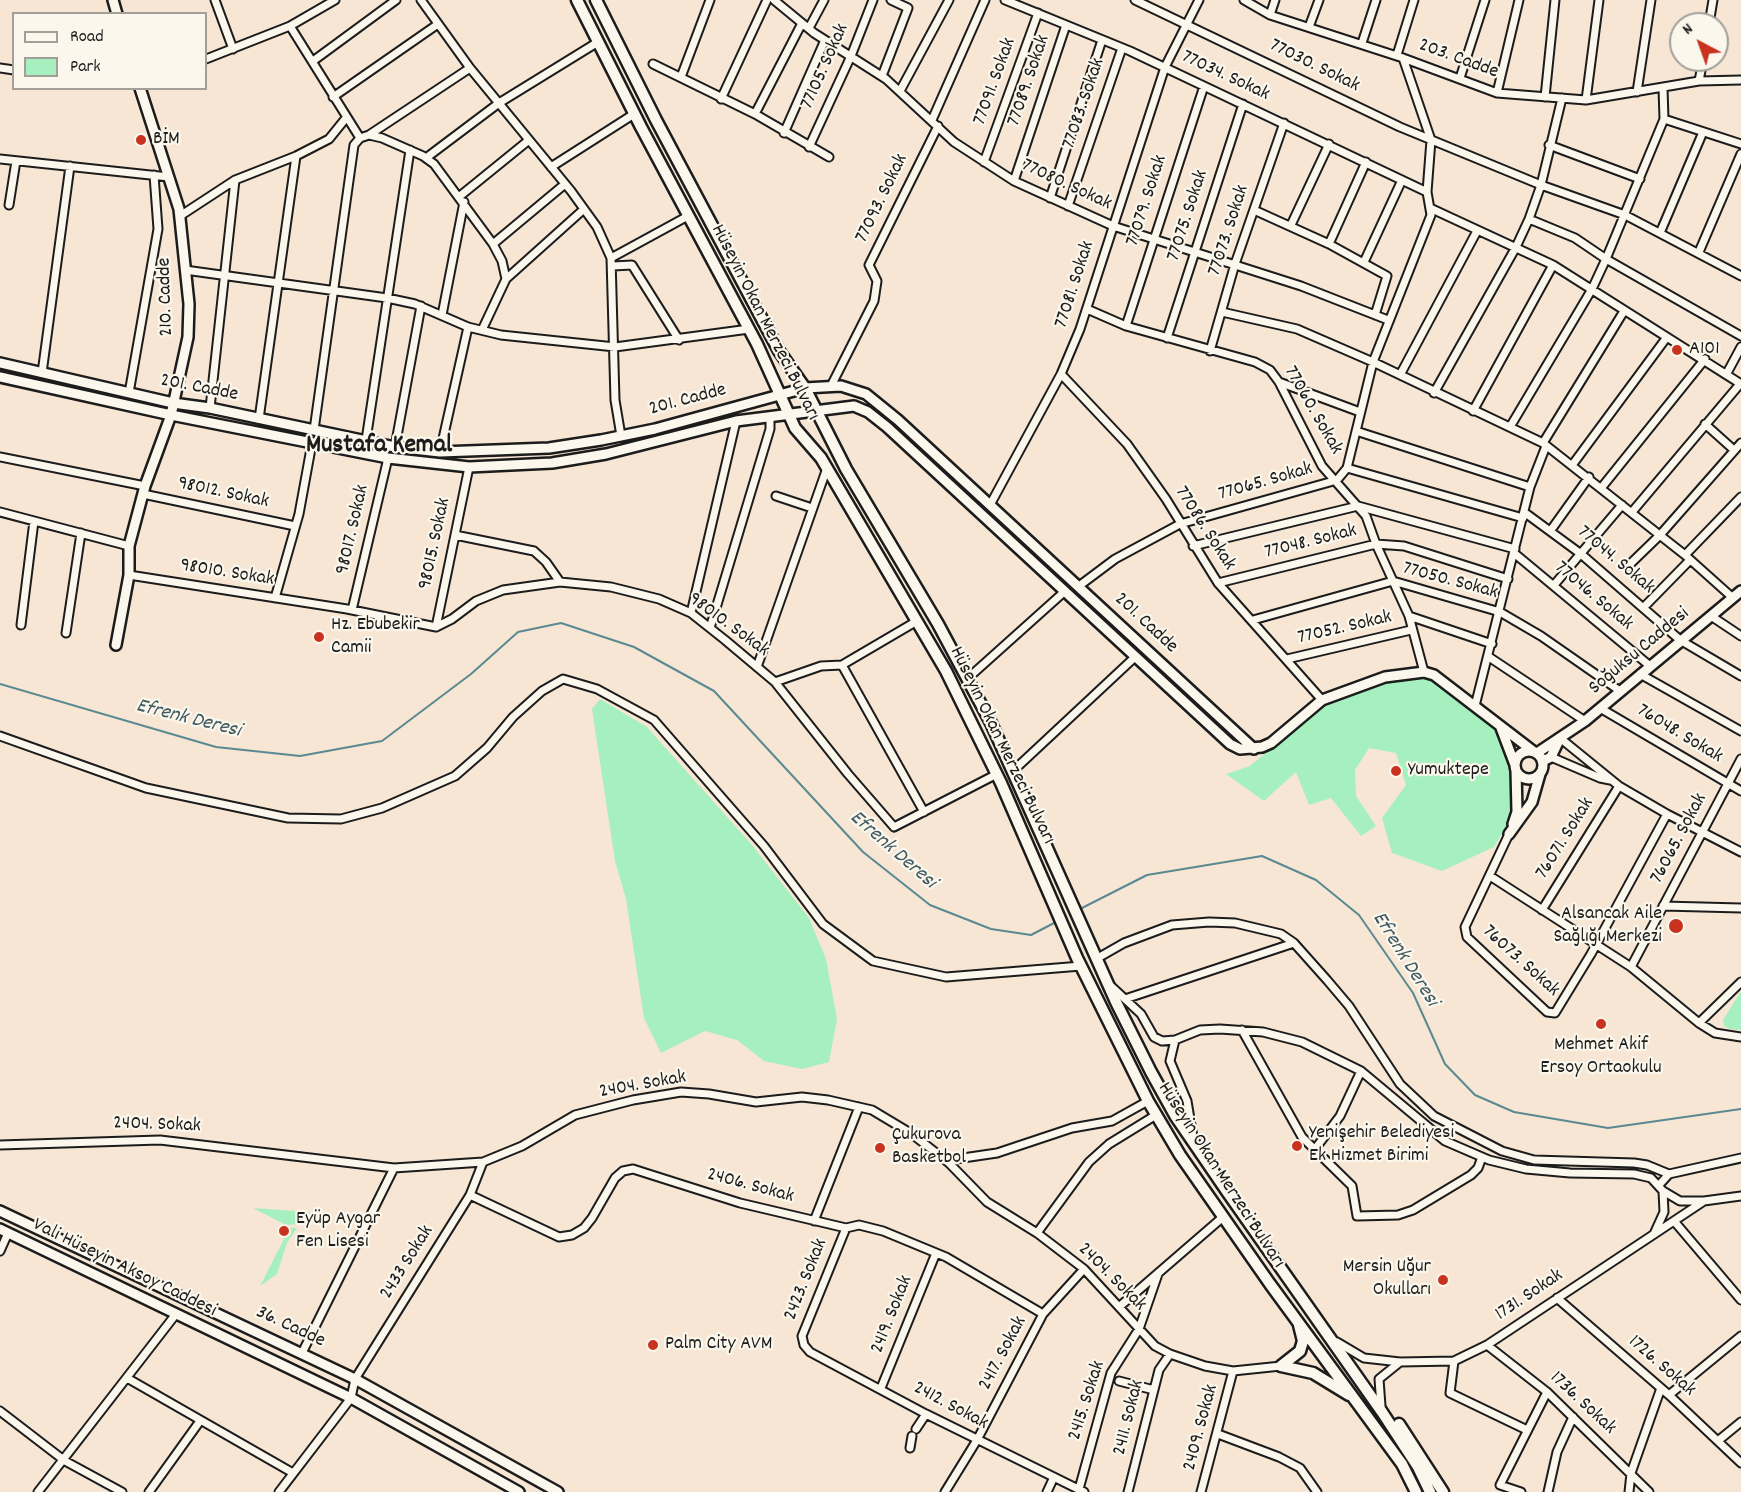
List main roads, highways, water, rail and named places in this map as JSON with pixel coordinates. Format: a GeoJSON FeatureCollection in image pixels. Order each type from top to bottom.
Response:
{"type":"FeatureCollection","features":[{"type":"Feature","properties":{"kind":"main road","name":"Hüseyin Okan Merzeci Bulvarı"},"geometry":{"type":"LineString","coordinates":[[578,0],[634,114],[749,329],[795,428],[827,468],[946,671],[1037,861],[1079,962],[1148,1101],[1223,1217],[1402,1464],[1416,1492]]}},
{"type":"Feature","properties":{"kind":"main road","name":"Hüseyin Okan Merzeci Bulvarı"},"geometry":{"type":"LineString","coordinates":[[596,0],[779,351],[805,388],[846,469],[968,679],[1014,770],[1106,981],[1151,1072],[1196,1146],[1382,1412],[1418,1467],[1430,1492]]}},
{"type":"Feature","properties":{"kind":"main road","name":"210. Cadde"},"geometry":{"type":"LineString","coordinates":[[116,645],[129,575],[129,546],[144,490],[171,415],[188,337],[180,216],[170,177],[141,90]]}},
{"type":"Feature","properties":{"kind":"main road","name":"201. Cadde"},"geometry":{"type":"LineString","coordinates":[[0,363],[173,403],[210,408],[395,447],[440,452],[549,448],[621,436],[805,388],[831,386],[866,394],[879,403],[1254,749]]}},
{"type":"Feature","properties":{"kind":"main road","name":"201. Cadde"},"geometry":{"type":"LineString","coordinates":[[0,377],[171,415],[388,458],[469,468],[552,463],[606,454],[736,421],[770,418],[815,409],[854,406],[868,412],[1222,738],[1240,749],[1254,749]]}},
{"type":"Feature","properties":{"kind":"main road","name":"Soğuksu Caddesi"},"geometry":{"type":"LineString","coordinates":[[1515,767],[1519,755],[1541,756],[1741,591]]}},
{"type":"Feature","properties":{"kind":"main road"},"geometry":{"type":"LineString","coordinates":[[1254,749],[1271,743],[1322,700],[1385,677],[1424,672],[1434,675],[1541,756]]}},
{"type":"Feature","properties":{"kind":"main road"},"geometry":{"type":"LineString","coordinates":[[1502,728],[1515,767],[1517,812],[1509,834],[1532,801],[1540,774],[1541,756],[1560,738]]}},
{"type":"Feature","properties":{"kind":"main road"},"geometry":{"type":"LineString","coordinates":[[1515,767],[1528,779],[1540,774]]}},
{"type":"Feature","properties":{"kind":"main road","name":"36. Cadde"},"geometry":{"type":"LineString","coordinates":[[0,1211],[355,1379],[558,1492]]}},
{"type":"Feature","properties":{"kind":"main road","name":"Vali Hüseyin Aksoy Caddesi"},"geometry":{"type":"LineString","coordinates":[[4,1231],[351,1398],[519,1492]]}},
{"type":"Feature","properties":{"kind":"main road"},"geometry":{"type":"LineString","coordinates":[[1298,1319],[1303,1341],[1300,1350],[1281,1366],[1313,1373],[1359,1402]]}},
{"type":"Feature","properties":{"kind":"main road"},"geometry":{"type":"LineString","coordinates":[[1382,1412],[1394,1418],[1443,1492]]}},
{"type":"Feature","properties":{"kind":"main road"},"geometry":{"type":"LineString","coordinates":[[1387,1445],[1409,1492]]}},
{"type":"Feature","properties":{"kind":"waterway","name":"Efrenk Deresi"},"geometry":{"type":"LineString","coordinates":[[0,684],[216,747],[300,756],[382,741],[471,674],[518,632],[561,623],[634,647],[714,691],[863,852],[930,905],[991,929],[1031,935],[1056,922]]}},
{"type":"Feature","properties":{"kind":"waterway","name":"Efrenk Deresi"},"geometry":{"type":"LineString","coordinates":[[1080,909],[1147,875],[1262,856],[1316,880],[1359,915],[1413,993],[1445,1064],[1475,1095],[1514,1112],[1608,1128],[1741,1109]]}},
{"type":"Feature","properties":{"kind":"place","name":"BİM"},"geometry":{"type":"Point","coordinates":[141,140]}},
{"type":"Feature","properties":{"kind":"place","name":"A101"},"geometry":{"type":"Point","coordinates":[1677,350]}},
{"type":"Feature","properties":{"kind":"place","name":"Hz. Ebubekir Camii"},"geometry":{"type":"Point","coordinates":[319,637]}},
{"type":"Feature","properties":{"kind":"place","name":"Yumuktepe"},"geometry":{"type":"Point","coordinates":[1396,771]}},
{"type":"Feature","properties":{"kind":"place","name":"Alsancak Aile Sağlığı Merkezi"},"geometry":{"type":"Point","coordinates":[1676,926]}},
{"type":"Feature","properties":{"kind":"place","name":"Mehmet Akif Ersoy Ortaokulu"},"geometry":{"type":"Point","coordinates":[1601,1024]}},
{"type":"Feature","properties":{"kind":"place","name":"Yenişehir Belediyesi Ek Hizmet Birimi"},"geometry":{"type":"Point","coordinates":[1297,1146]}},
{"type":"Feature","properties":{"kind":"place","name":"Çukurova Basketbol"},"geometry":{"type":"Point","coordinates":[880,1148]}},
{"type":"Feature","properties":{"kind":"place","name":"Eyüp Aygar Fen Lisesi"},"geometry":{"type":"Point","coordinates":[284,1231]}},
{"type":"Feature","properties":{"kind":"place","name":"Mersin Uğur Okulları"},"geometry":{"type":"Point","coordinates":[1443,1280]}},
{"type":"Feature","properties":{"kind":"place","name":"Palm City AVM"},"geometry":{"type":"Point","coordinates":[653,1345]}},
{"type":"Feature","properties":{"kind":"district","name":"Mustafa Kemal"},"geometry":{"type":"Point","coordinates":[379,447]}}]}
